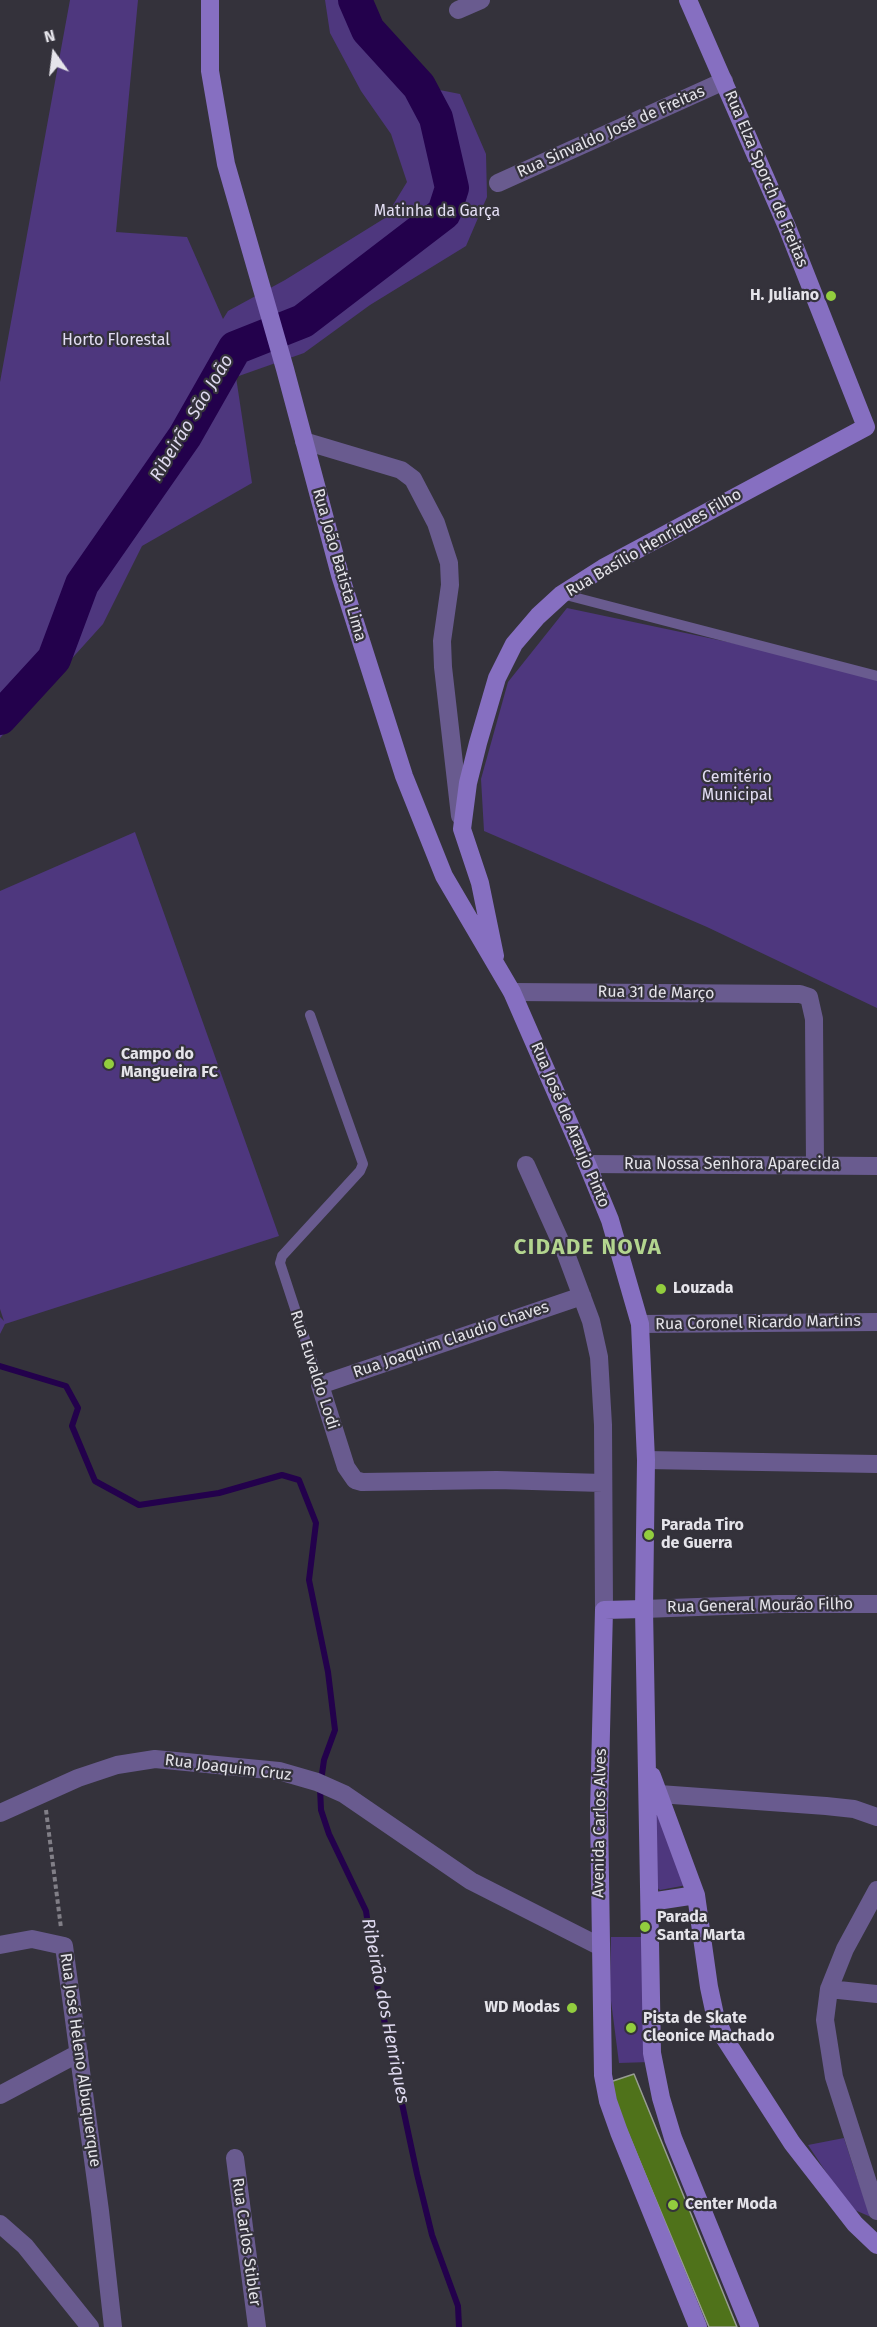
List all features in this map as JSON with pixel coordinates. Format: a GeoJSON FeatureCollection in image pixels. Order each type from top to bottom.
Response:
{"type":"FeatureCollection","features":[{"type":"Feature","properties":{"kind":"street","name":"Rua João Batista Lima"},"geometry":{"type":"LineString","coordinates":[[210,0],[210,71],[215,116],[340,575],[393,743],[444,876]]}},
{"type":"Feature","properties":{"kind":"street"},"geometry":{"type":"LineString","coordinates":[[458,10],[481,0]]}},
{"type":"Feature","properties":{"kind":"street","name":"Rua Elza Sporch de Freitas"},"geometry":{"type":"LineString","coordinates":[[688,0],[872,426]]}},
{"type":"Feature","properties":{"kind":"street","name":"Rua Sinvaldo José de Freitas"},"geometry":{"type":"LineString","coordinates":[[498,183],[724,81]]}},
{"type":"Feature","properties":{"kind":"street","name":"Rua Basílio Henriques Filho"},"geometry":{"type":"LineString","coordinates":[[496,961],[488,914],[462,830],[468,783],[497,678],[514,644],[538,616],[562,594],[668,532],[872,426]]}},
{"type":"Feature","properties":{"kind":"street"},"geometry":{"type":"LineString","coordinates":[[304,441],[401,470],[413,479],[436,523],[449,563],[450,585],[442,641],[443,667],[462,830]]}},
{"type":"Feature","properties":{"kind":"street","name":"Rua José de Araujo Pinto"},"geometry":{"type":"LineString","coordinates":[[444,876],[456,901],[496,961],[512,992],[610,1220],[640,1324],[646,1460],[644,1609]]}},
{"type":"Feature","properties":{"kind":"street","name":"Rua 31 de Março"},"geometry":{"type":"LineString","coordinates":[[512,992],[800,994],[809,997],[814,1019],[815,1165]]}},
{"type":"Feature","properties":{"kind":"street","name":"Rua Nossa Senhora Aparecida"},"geometry":{"type":"LineString","coordinates":[[587,1164],[877,1166]]}},
{"type":"Feature","properties":{"kind":"street"},"geometry":{"type":"LineString","coordinates":[[526,1165],[582,1296],[599,1357],[604,1610],[644,1609],[652,2053],[661,2098],[695,2197],[750,2327]]}},
{"type":"Feature","properties":{"kind":"street","name":"Rua Joaquim Claudio Chaves"},"geometry":{"type":"LineString","coordinates":[[320,1385],[582,1296]]}},
{"type":"Feature","properties":{"kind":"street","name":"Rua Coronel Ricardo Martins"},"geometry":{"type":"LineString","coordinates":[[640,1324],[877,1322]]}},
{"type":"Feature","properties":{"kind":"street","name":"Rua Euvaldo Lodi"},"geometry":{"type":"LineString","coordinates":[[320,1385],[346,1467],[350,1476],[362,1482],[497,1480],[603,1483]]}},
{"type":"Feature","properties":{"kind":"street"},"geometry":{"type":"LineString","coordinates":[[646,1460],[877,1464]]}},
{"type":"Feature","properties":{"kind":"street","name":"Rua General Mourão Filho"},"geometry":{"type":"LineString","coordinates":[[644,1609],[778,1604],[877,1604]]}},
{"type":"Feature","properties":{"kind":"street","name":"Avenida Carlos Alves"},"geometry":{"type":"LineString","coordinates":[[604,1610],[598,1812],[603,2075],[608,2101],[698,2327]]}},
{"type":"Feature","properties":{"kind":"street","name":"Rua Joaquim Cruz"},"geometry":{"type":"LineString","coordinates":[[0,1813],[117,1765],[154,1759],[267,1769],[304,1778],[344,1794],[471,1881],[599,1946]]}},
{"type":"Feature","properties":{"kind":"street"},"geometry":{"type":"LineString","coordinates":[[648,1766],[696,1895],[709,1987],[715,2015],[725,2039],[792,2143],[855,2224],[877,2245]]}},
{"type":"Feature","properties":{"kind":"street"},"geometry":{"type":"LineString","coordinates":[[659,1794],[826,1806],[854,1809],[877,1817]]}},
{"type":"Feature","properties":{"kind":"street"},"geometry":{"type":"LineString","coordinates":[[877,1890],[845,1949],[829,1989],[825,2020],[834,2077],[877,2211]]}},
{"type":"Feature","properties":{"kind":"street"},"geometry":{"type":"LineString","coordinates":[[650,1902],[696,1895]]}},
{"type":"Feature","properties":{"kind":"street"},"geometry":{"type":"LineString","coordinates":[[0,1945],[32,1939],[64,1946]]}},
{"type":"Feature","properties":{"kind":"street","name":"Rua José Heleno Albuquerque"},"geometry":{"type":"LineString","coordinates":[[64,1946],[113,2327]]}},
{"type":"Feature","properties":{"kind":"street"},"geometry":{"type":"LineString","coordinates":[[829,1989],[877,1994]]}},
{"type":"Feature","properties":{"kind":"street"},"geometry":{"type":"LineString","coordinates":[[0,2095],[79,2053]]}},
{"type":"Feature","properties":{"kind":"street","name":"Rua Carlos Stibler"},"geometry":{"type":"LineString","coordinates":[[235,2158],[257,2327]]}},
{"type":"Feature","properties":{"kind":"street"},"geometry":{"type":"LineString","coordinates":[[0,2224],[25,2246],[90,2327]]}},
{"type":"Feature","properties":{"kind":"lane"},"geometry":{"type":"LineString","coordinates":[[562,594],[877,676]]}},
{"type":"Feature","properties":{"kind":"lane","name":"Rua Euvaldo Lodi"},"geometry":{"type":"LineString","coordinates":[[310,1015],[363,1164],[360,1171],[282,1256],[282,1274],[320,1385]]}},
{"type":"Feature","properties":{"kind":"path","name":"Rua José Heleno Albuquerque"},"geometry":{"type":"LineString","coordinates":[[44,1794],[64,1946]]}},
{"type":"Feature","properties":{"kind":"green space","name":"Horto Florestal"},"geometry":{"type":"Polygon","coordinates":[[[70,0],[138,0],[116,232],[187,237],[223,319],[228,311],[285,280],[385,218],[407,182],[391,134],[361,91],[330,33],[325,0],[361,0],[368,30],[419,86],[460,94],[486,154],[487,197],[466,246],[370,305],[304,353],[236,377],[252,483],[142,546],[103,624],[0,738],[0,382],[70,0]]]}},
{"type":"Feature","properties":{"kind":"green space","name":"Cemitério Municipal"},"geometry":{"type":"Polygon","coordinates":[[[567,608],[761,649],[877,679],[877,1008],[707,927],[484,831],[481,779],[508,682],[567,608]]]}},
{"type":"Feature","properties":{"kind":"green space","name":"Campo do Mangueira FC"},"geometry":{"type":"Polygon","coordinates":[[[135,832],[279,1236],[5,1324],[0,1334],[0,1317],[4,1321],[0,1309],[0,891],[135,832]]]}},
{"type":"Feature","properties":{"kind":"green space"},"geometry":{"type":"Polygon","coordinates":[[[655,1802],[687,1885],[660,1890],[656,1887],[655,1802]]]}},
{"type":"Feature","properties":{"kind":"green space","name":"Pista de Skate Cleonice Machado"},"geometry":{"type":"Polygon","coordinates":[[[611,1937],[643,1937],[650,2062],[619,2063],[610,1993],[611,1937]]]}},
{"type":"Feature","properties":{"kind":"green space"},"geometry":{"type":"Polygon","coordinates":[[[844,2138],[871,2217],[850,2208],[808,2145],[844,2138]]]}},
{"type":"Feature","properties":{"kind":"building","name":"Center Moda"},"geometry":{"type":"Polygon","coordinates":[[[634,2074],[737,2327],[709,2327],[607,2083],[634,2074]]]}},
{"type":"Feature","properties":{"kind":"waterway","name":"Ribeirão São João"},"geometry":{"type":"LineString","coordinates":[[0,718],[54,659],[82,584],[185,436],[235,348],[303,321],[444,213],[452,188],[436,118],[419,86],[368,30],[355,0]]}},
{"type":"Feature","properties":{"kind":"waterway","name":"Ribeirão dos Henriques"},"geometry":{"type":"LineString","coordinates":[[0,1366],[66,1386],[78,1408],[72,1426],[95,1481],[139,1505],[219,1493],[282,1475],[299,1480],[316,1523],[309,1580],[328,1672],[335,1730],[324,1760],[320,1788],[321,1810],[329,1834],[366,1911],[378,1991],[417,2174],[432,2235],[458,2306],[459,2327]]}},
{"type":"Feature","properties":{"kind":"place","name":"H. Juliano"},"geometry":{"type":"Point","coordinates":[831,296]}},
{"type":"Feature","properties":{"kind":"place","name":"Campo do Mangueira FC"},"geometry":{"type":"Point","coordinates":[109,1064]}},
{"type":"Feature","properties":{"kind":"place","name":"Louzada"},"geometry":{"type":"Point","coordinates":[661,1289]}},
{"type":"Feature","properties":{"kind":"place","name":"Parada Tiro de Guerra"},"geometry":{"type":"Point","coordinates":[649,1535]}},
{"type":"Feature","properties":{"kind":"place","name":"Parada Santa Marta"},"geometry":{"type":"Point","coordinates":[645,1927]}},
{"type":"Feature","properties":{"kind":"place","name":"WD Modas"},"geometry":{"type":"Point","coordinates":[572,2008]}},
{"type":"Feature","properties":{"kind":"place","name":"Pista de Skate Cleonice Machado"},"geometry":{"type":"Point","coordinates":[631,2028]}},
{"type":"Feature","properties":{"kind":"place","name":"Center Moda"},"geometry":{"type":"Point","coordinates":[673,2205]}},
{"type":"Feature","properties":{"kind":"district","name":"CIDADE NOVA"},"geometry":{"type":"Point","coordinates":[588,1248]}},
{"type":"Feature","properties":{"kind":"park label","name":"Matinha da Garça"},"geometry":{"type":"Point","coordinates":[437,212]}}]}
